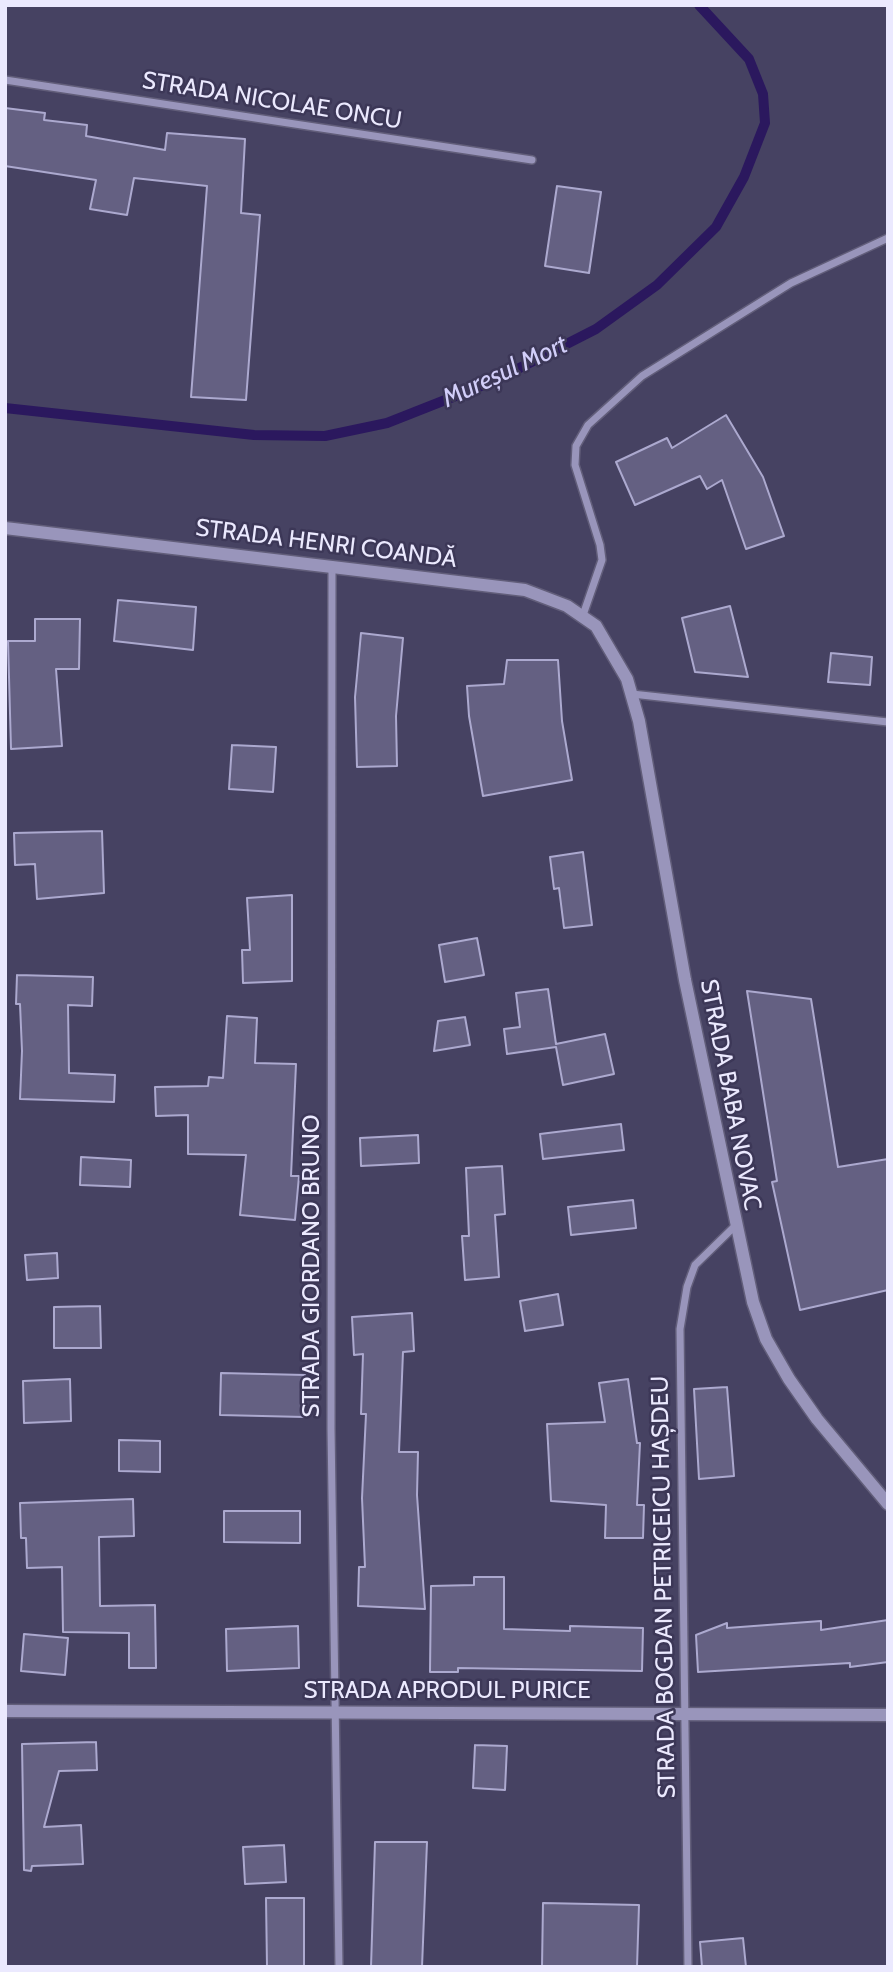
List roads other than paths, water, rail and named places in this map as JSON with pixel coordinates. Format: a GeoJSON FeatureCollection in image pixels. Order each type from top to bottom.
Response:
{"type":"FeatureCollection","features":[{"type":"Feature","properties":{"kind":"street","name":"STRADA NICOLAE ONCU"},"geometry":{"type":"LineString","coordinates":[[5,80],[532,160]]}},
{"type":"Feature","properties":{"kind":"street"},"geometry":{"type":"LineString","coordinates":[[583,615],[602,560],[600,545],[575,465],[576,446],[588,425],[642,376],[710,333],[791,283],[888,238]]}},
{"type":"Feature","properties":{"kind":"street","name":"STRADA HENRI COANDĂ"},"geometry":{"type":"LineString","coordinates":[[5,528],[525,590],[549,597],[583,615],[596,626],[617,657]]}},
{"type":"Feature","properties":{"kind":"street","name":"STRADA GIORDANO BRUNO"},"geometry":{"type":"LineString","coordinates":[[332,565],[331,1428],[339,1967]]}},
{"type":"Feature","properties":{"kind":"street","name":"STRADA BABA NOVAC"},"geometry":{"type":"LineString","coordinates":[[617,657],[632,694],[651,779],[685,980],[753,1301],[766,1339],[817,1419],[888,1504]]}},
{"type":"Feature","properties":{"kind":"street"},"geometry":{"type":"LineString","coordinates":[[632,694],[888,722]]}},
{"type":"Feature","properties":{"kind":"street","name":"STRADA BOGDAN PETRICEICU HAȘDEU"},"geometry":{"type":"LineString","coordinates":[[688,1967],[680,1329],[687,1287],[695,1265],[735,1226]]}},
{"type":"Feature","properties":{"kind":"street","name":"STRADA APRODUL PURICE"},"geometry":{"type":"LineString","coordinates":[[5,1711],[888,1715]]}},
{"type":"Feature","properties":{"kind":"waterway","name":"Mureșul Mort"},"geometry":{"type":"LineString","coordinates":[[5,408],[254,435],[325,436],[387,423],[496,380],[596,329],[657,285],[716,227],[744,177],[765,123],[763,94],[749,59],[699,5]]}}]}
